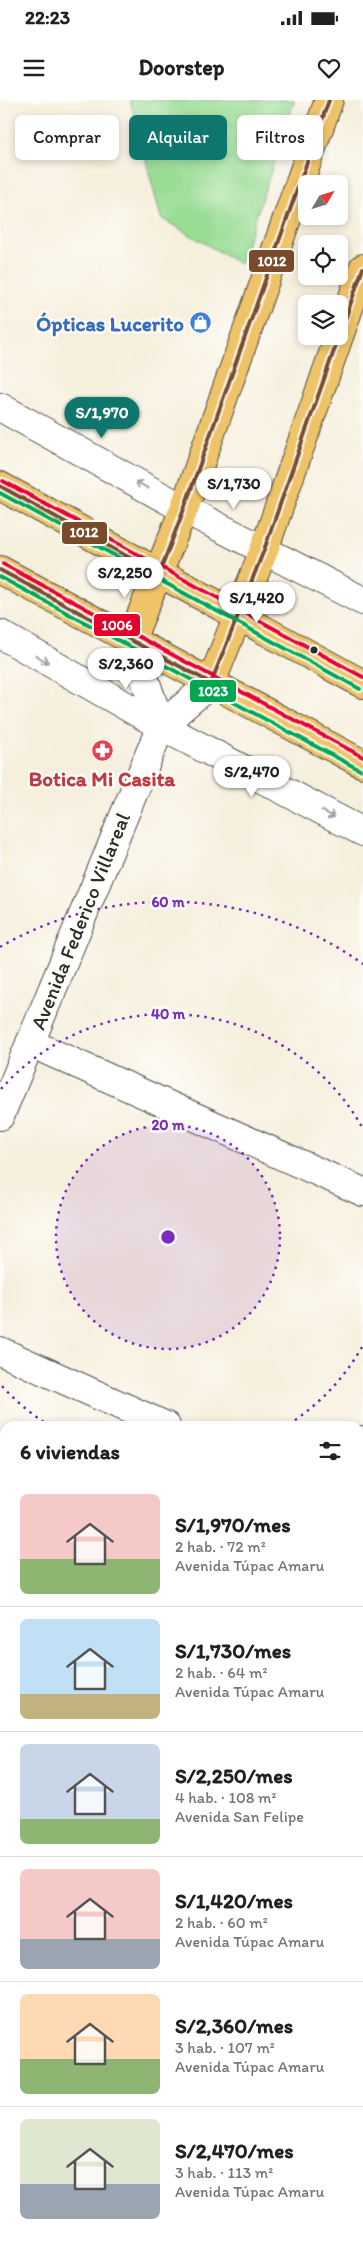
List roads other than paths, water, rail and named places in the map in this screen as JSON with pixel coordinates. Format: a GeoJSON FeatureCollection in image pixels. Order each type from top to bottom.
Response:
{"type":"FeatureCollection","features":[{"type":"Feature","properties":{"kind":"main road"},"geometry":{"type":"LineString","coordinates":[[131,640],[184,509],[329,100]]}},
{"type":"Feature","properties":{"kind":"main road"},"geometry":{"type":"LineString","coordinates":[[211,682],[264,550],[358,302],[363,268]]}},
{"type":"Feature","properties":{"kind":"main road"},"geometry":{"type":"LineString","coordinates":[[0,486],[237,617],[363,684]]}},
{"type":"Feature","properties":{"kind":"main road"},"geometry":{"type":"LineString","coordinates":[[0,570],[363,764]]}},
{"type":"Feature","properties":{"kind":"street"},"geometry":{"type":"LineString","coordinates":[[0,407],[184,509],[363,602]]}},
{"type":"Feature","properties":{"kind":"street"},"geometry":{"type":"LineString","coordinates":[[0,634],[161,726],[363,832]]}},
{"type":"Feature","properties":{"kind":"street"},"geometry":{"type":"LineString","coordinates":[[131,640],[161,726]]}},
{"type":"Feature","properties":{"kind":"street","name":"Avenida Federico Villareal"},"geometry":{"type":"LineString","coordinates":[[0,1116],[161,726],[211,682]]}},
{"type":"Feature","properties":{"kind":"street"},"geometry":{"type":"LineString","coordinates":[[30,1043],[363,1192]]}},
{"type":"Feature","properties":{"kind":"street"},"geometry":{"type":"LineString","coordinates":[[0,1351],[155,1421]]}},
{"type":"Feature","properties":{"kind":"place","name":"Ópticas Lucerito"},"geometry":{"type":"Point","coordinates":[200,323]}},
{"type":"Feature","properties":{"kind":"place","name":"Botica Mi Casita"},"geometry":{"type":"Point","coordinates":[102,751]}}]}
